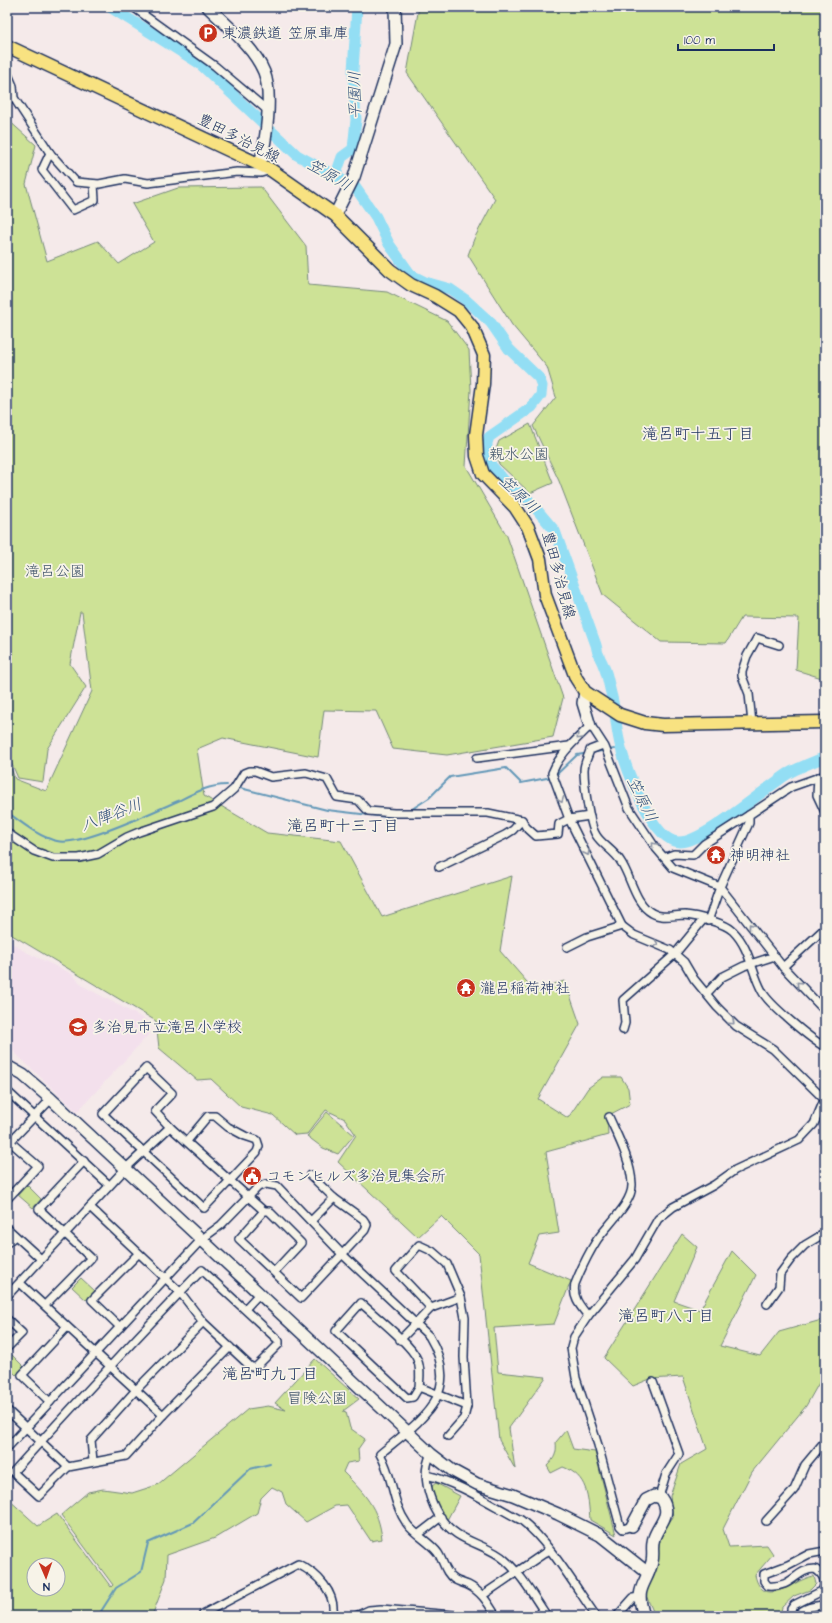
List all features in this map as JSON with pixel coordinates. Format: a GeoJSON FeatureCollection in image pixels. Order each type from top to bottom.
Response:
{"type":"FeatureCollection","features":[{"type":"Feature","properties":{"kind":"main road","name":"豊田多治見線"},"geometry":{"type":"LineString","coordinates":[[7,46],[266,167],[335,215],[390,270],[411,285],[436,296],[459,311],[472,327],[484,355],[483,384],[476,435],[477,456],[483,474],[515,507],[528,527],[538,552],[545,594],[557,630],[576,678],[590,695],[620,715],[638,722],[662,725],[825,722]]}},
{"type":"Feature","properties":{"kind":"street"},"geometry":{"type":"LineString","coordinates":[[133,7],[215,66],[267,110]]}},
{"type":"Feature","properties":{"kind":"street"},"geometry":{"type":"LineString","coordinates":[[7,72],[13,86],[14,98],[50,153],[76,182],[94,184],[125,179],[148,183],[237,172],[260,173],[266,167],[268,86],[264,72],[256,58],[208,7]]}},
{"type":"Feature","properties":{"kind":"street"},"geometry":{"type":"LineString","coordinates":[[335,215],[354,177],[396,44],[395,7]]}},
{"type":"Feature","properties":{"kind":"street"},"geometry":{"type":"LineString","coordinates":[[50,153],[42,170],[74,210],[95,200],[94,184]]}},
{"type":"Feature","properties":{"kind":"street"},"geometry":{"type":"LineString","coordinates":[[752,723],[749,694],[742,676],[747,656],[756,638],[779,645]]}},
{"type":"Feature","properties":{"kind":"street"},"geometry":{"type":"LineString","coordinates":[[590,695],[583,703],[590,726],[605,749],[629,808],[655,847],[666,857],[673,868],[720,887],[783,967],[825,1011]]}},
{"type":"Feature","properties":{"kind":"street"},"geometry":{"type":"LineString","coordinates":[[590,726],[569,746],[557,761],[552,773],[569,819],[622,926],[634,935],[670,950],[675,954],[684,962],[694,979],[707,993],[716,1007],[736,1026],[773,1049],[825,1099],[814,1124],[799,1140],[735,1170],[714,1185],[673,1207],[658,1219],[635,1259],[588,1316],[574,1337],[571,1348],[576,1378],[598,1445],[620,1526],[623,1529],[632,1526],[646,1500],[654,1496],[664,1502],[666,1514],[654,1536],[651,1549],[652,1561],[648,1573],[642,1583],[640,1597],[644,1616]]}},
{"type":"Feature","properties":{"kind":"street"},"geometry":{"type":"LineString","coordinates":[[477,758],[569,746]]}},
{"type":"Feature","properties":{"kind":"street"},"geometry":{"type":"LineString","coordinates":[[605,749],[590,750],[584,770],[590,816],[596,836],[621,860],[644,907],[652,913],[661,916],[687,915],[724,924],[733,931],[747,951],[752,963],[754,975],[762,993],[786,1016],[825,1047]]}},
{"type":"Feature","properties":{"kind":"street"},"geometry":{"type":"LineString","coordinates":[[7,833],[34,851],[53,858],[79,858],[98,854],[127,837],[213,807],[234,789],[244,773],[249,771],[255,771],[271,777],[306,773],[328,779],[337,797],[358,800],[368,811],[394,813],[488,813],[522,820],[526,827],[536,836],[558,834],[559,824],[569,819],[590,816]]}},
{"type":"Feature","properties":{"kind":"street"},"geometry":{"type":"LineString","coordinates":[[666,857],[674,854],[693,855],[704,844],[791,787],[822,776]]}},
{"type":"Feature","properties":{"kind":"street"},"geometry":{"type":"LineString","coordinates":[[822,776],[817,795],[825,812]]}},
{"type":"Feature","properties":{"kind":"street"},"geometry":{"type":"LineString","coordinates":[[623,1030],[625,1023],[623,1000],[675,954],[706,920],[739,846],[748,823],[749,815]]}},
{"type":"Feature","properties":{"kind":"street"},"geometry":{"type":"LineString","coordinates":[[439,866],[505,835],[513,830],[522,820]]}},
{"type":"Feature","properties":{"kind":"street"},"geometry":{"type":"LineString","coordinates":[[567,947],[587,937],[622,926]]}},
{"type":"Feature","properties":{"kind":"street"},"geometry":{"type":"LineString","coordinates":[[783,967],[825,928]]}},
{"type":"Feature","properties":{"kind":"street"},"geometry":{"type":"LineString","coordinates":[[707,993],[722,977],[752,963],[775,956]]}},
{"type":"Feature","properties":{"kind":"street"},"geometry":{"type":"LineString","coordinates":[[7,1066],[23,1074],[51,1099],[408,1430],[431,1454],[453,1471],[477,1484],[513,1495],[558,1514],[600,1535],[648,1573]]}},
{"type":"Feature","properties":{"kind":"street"},"geometry":{"type":"LineString","coordinates":[[187,1141],[208,1116],[215,1116],[228,1127],[256,1140],[259,1146],[257,1152],[232,1180],[204,1208],[103,1114],[146,1068],[172,1093],[155,1111],[170,1127],[232,1180],[264,1211],[269,1211],[301,1242],[274,1272]]}},
{"type":"Feature","properties":{"kind":"street"},"geometry":{"type":"LineString","coordinates":[[7,1091],[110,1185]]}},
{"type":"Feature","properties":{"kind":"street"},"geometry":{"type":"LineString","coordinates":[[7,1199],[38,1166],[8,1142],[51,1099]]}},
{"type":"Feature","properties":{"kind":"street"},"geometry":{"type":"LineString","coordinates":[[588,1316],[576,1300],[573,1290],[575,1284],[597,1240],[621,1211],[629,1197],[632,1185],[623,1148],[609,1117]]}},
{"type":"Feature","properties":{"kind":"street"},"geometry":{"type":"LineString","coordinates":[[7,1296],[126,1168],[144,1153],[170,1127]]}},
{"type":"Feature","properties":{"kind":"street"},"geometry":{"type":"LineString","coordinates":[[45,1305],[91,1258],[39,1209],[84,1161]]}},
{"type":"Feature","properties":{"kind":"street"},"geometry":{"type":"LineString","coordinates":[[264,1211],[240,1239],[301,1298],[365,1230],[366,1225],[363,1219],[334,1198],[310,1175]]}},
{"type":"Feature","properties":{"kind":"street"},"geometry":{"type":"LineString","coordinates":[[7,1448],[202,1239],[221,1225],[258,1187],[266,1184],[278,1186],[342,1254],[429,1336],[436,1348],[441,1367],[441,1383],[433,1407],[380,1454],[388,1467],[398,1508],[408,1525],[438,1553],[445,1568],[454,1579],[483,1595],[496,1616]]}},
{"type":"Feature","properties":{"kind":"street"},"geometry":{"type":"LineString","coordinates":[[311,1221],[334,1198]]}},
{"type":"Feature","properties":{"kind":"street"},"geometry":{"type":"LineString","coordinates":[[90,1207],[138,1254],[180,1292],[203,1322],[230,1347],[251,1367],[256,1367],[279,1344],[279,1341],[246,1309],[202,1270],[180,1292],[109,1366],[13,1472],[39,1496],[68,1467],[93,1461],[126,1456],[163,1415],[230,1347]]}},
{"type":"Feature","properties":{"kind":"street"},"geometry":{"type":"LineString","coordinates":[[7,1228],[41,1259]]}},
{"type":"Feature","properties":{"kind":"street"},"geometry":{"type":"LineString","coordinates":[[767,1304],[779,1287],[780,1274],[791,1259],[805,1245],[825,1233]]}},
{"type":"Feature","properties":{"kind":"street"},"geometry":{"type":"LineString","coordinates":[[7,1243],[14,1236]]}},
{"type":"Feature","properties":{"kind":"street"},"geometry":{"type":"LineString","coordinates":[[431,1308],[396,1271],[419,1245],[432,1251],[447,1264],[462,1297],[465,1318],[464,1357],[467,1406],[464,1418],[448,1436]]}},
{"type":"Feature","properties":{"kind":"street"},"geometry":{"type":"LineString","coordinates":[[120,1327],[92,1300],[138,1254]]}},
{"type":"Feature","properties":{"kind":"street"},"geometry":{"type":"LineString","coordinates":[[20,1283],[135,1391],[163,1415]]}},
{"type":"Feature","properties":{"kind":"street"},"geometry":{"type":"LineString","coordinates":[[246,1309],[260,1293]]}},
{"type":"Feature","properties":{"kind":"street"},"geometry":{"type":"LineString","coordinates":[[400,1340],[431,1308],[462,1297]]}},
{"type":"Feature","properties":{"kind":"street"},"geometry":{"type":"LineString","coordinates":[[361,1304],[410,1348],[417,1359],[420,1373],[419,1387],[413,1397],[408,1398],[336,1331],[361,1304]]}},
{"type":"Feature","properties":{"kind":"street"},"geometry":{"type":"LineString","coordinates":[[7,1319],[22,1333],[7,1348]]}},
{"type":"Feature","properties":{"kind":"street"},"geometry":{"type":"LineString","coordinates":[[93,1461],[91,1440],[135,1391],[203,1322]]}},
{"type":"Feature","properties":{"kind":"street"},"geometry":{"type":"LineString","coordinates":[[50,1402],[22,1375],[67,1327]]}},
{"type":"Feature","properties":{"kind":"street"},"geometry":{"type":"LineString","coordinates":[[654,1382],[679,1454],[666,1474],[659,1498]]}},
{"type":"Feature","properties":{"kind":"street"},"geometry":{"type":"LineString","coordinates":[[419,1387],[467,1406]]}},
{"type":"Feature","properties":{"kind":"street"},"geometry":{"type":"LineString","coordinates":[[7,1410],[68,1467]]}},
{"type":"Feature","properties":{"kind":"street"},"geometry":{"type":"LineString","coordinates":[[766,1521],[794,1490],[805,1465],[825,1440]]}},
{"type":"Feature","properties":{"kind":"street"},"geometry":{"type":"LineString","coordinates":[[431,1454],[427,1461],[426,1475],[430,1497],[441,1517],[456,1534],[500,1555],[516,1572],[547,1616]]}},
{"type":"Feature","properties":{"kind":"street"},"geometry":{"type":"LineString","coordinates":[[426,1475],[438,1478],[530,1526],[596,1616]]}},
{"type":"Feature","properties":{"kind":"street"},"geometry":{"type":"LineString","coordinates":[[419,1534],[441,1517]]}},
{"type":"Feature","properties":{"kind":"street"},"geometry":{"type":"LineString","coordinates":[[483,1595],[549,1550]]}},
{"type":"Feature","properties":{"kind":"street"},"geometry":{"type":"LineString","coordinates":[[791,1616],[791,1609],[794,1605],[822,1591],[824,1586],[823,1576],[815,1569],[809,1569],[780,1587],[768,1586],[764,1581],[764,1574],[788,1565],[809,1554],[825,1550]]}},
{"type":"Feature","properties":{"kind":"street"},"geometry":{"type":"LineString","coordinates":[[204,1616],[203,1614],[298,1564],[315,1574],[323,1583],[329,1592],[334,1608],[333,1616]]}},
{"type":"Feature","properties":{"kind":"street"},"geometry":{"type":"LineString","coordinates":[[617,1616],[633,1598],[640,1597]]}},
{"type":"Feature","properties":{"kind":"street"},"geometry":{"type":"LineString","coordinates":[[797,1616],[800,1612],[813,1606],[825,1606]]}},
{"type":"Feature","properties":{"kind":"street"},"geometry":{"type":"LineString","coordinates":[[356,1616],[369,1610],[381,1609],[465,1616]]}},
{"type":"Feature","properties":{"kind":"shaded area","name":"多治見市立滝呂小学校"},"geometry":{"type":"Polygon","coordinates":[[[7,940],[24,951],[72,974],[83,986],[148,1021],[150,1033],[77,1112],[12,1050],[7,1049],[7,940]]]}},
{"type":"Feature","properties":{"kind":"green space"},"geometry":{"type":"Polygon","coordinates":[[[419,7],[825,7],[825,679],[796,670],[799,618],[742,617],[726,643],[661,642],[603,595],[559,481],[533,426],[556,397],[547,367],[512,325],[468,255],[474,239],[495,199],[407,73],[419,7]]]}},
{"type":"Feature","properties":{"kind":"green space","name":"滝呂公園"},"geometry":{"type":"Polygon","coordinates":[[[7,119],[36,145],[26,184],[47,261],[98,241],[119,264],[154,242],[132,204],[178,188],[261,187],[306,246],[308,285],[387,292],[447,321],[469,350],[471,390],[466,466],[507,536],[563,698],[553,737],[447,755],[393,749],[376,711],[324,710],[318,757],[223,738],[197,749],[204,796],[267,833],[341,841],[382,917],[512,876],[500,951],[533,989],[565,981],[580,1024],[538,1099],[568,1118],[588,1088],[603,1077],[621,1077],[628,1088],[630,1104],[607,1116],[608,1135],[546,1152],[559,1233],[539,1236],[528,1263],[571,1281],[554,1324],[494,1328],[498,1372],[546,1377],[509,1428],[515,1469],[499,1440],[479,1254],[441,1216],[418,1237],[338,1162],[356,1135],[345,1119],[326,1110],[307,1134],[295,1135],[273,1115],[241,1107],[211,1079],[197,1080],[159,1048],[156,1021],[7,932],[7,757],[15,779],[46,791],[92,691],[82,612],[80,612],[70,664],[86,687],[47,749],[43,782],[18,778],[7,753],[7,119]]]}},
{"type":"Feature","properties":{"kind":"green space","name":"親水公園"},"geometry":{"type":"Polygon","coordinates":[[[530,424],[553,483],[530,493],[499,464],[495,452],[499,441],[530,424]]]}},
{"type":"Feature","properties":{"kind":"green space"},"geometry":{"type":"Polygon","coordinates":[[[327,1112],[354,1135],[338,1154],[323,1148],[307,1136],[327,1112]]]}},
{"type":"Feature","properties":{"kind":"green space"},"geometry":{"type":"Polygon","coordinates":[[[27,1185],[41,1199],[33,1208],[18,1195],[27,1185]]]}},
{"type":"Feature","properties":{"kind":"green space"},"geometry":{"type":"Polygon","coordinates":[[[682,1234],[697,1247],[674,1301],[700,1310],[732,1251],[756,1275],[720,1346],[760,1356],[779,1332],[825,1319],[825,1372],[806,1406],[752,1472],[723,1529],[729,1547],[767,1545],[773,1554],[755,1575],[759,1586],[765,1591],[772,1592],[780,1590],[814,1576],[816,1584],[810,1590],[794,1596],[782,1607],[780,1616],[655,1616],[645,1593],[655,1570],[659,1544],[663,1531],[673,1517],[670,1496],[681,1464],[707,1449],[683,1377],[650,1379],[633,1386],[604,1358],[682,1234]]]}},
{"type":"Feature","properties":{"kind":"green space"},"geometry":{"type":"Polygon","coordinates":[[[81,1278],[95,1291],[86,1300],[72,1287],[81,1278]]]}},
{"type":"Feature","properties":{"kind":"green space"},"geometry":{"type":"Polygon","coordinates":[[[11,1354],[24,1367],[16,1375],[7,1366],[7,1358],[11,1354]]]}},
{"type":"Feature","properties":{"kind":"green space","name":"冒険公園"},"geometry":{"type":"Polygon","coordinates":[[[315,1359],[359,1399],[343,1411],[346,1412],[350,1428],[365,1439],[358,1449],[359,1461],[347,1463],[343,1472],[364,1494],[374,1510],[378,1518],[382,1539],[371,1541],[347,1505],[335,1506],[306,1522],[286,1504],[282,1492],[272,1487],[261,1498],[257,1513],[215,1538],[167,1555],[166,1579],[152,1616],[7,1616],[7,1498],[38,1526],[57,1514],[111,1587],[113,1585],[61,1515],[88,1492],[103,1489],[132,1493],[157,1485],[248,1409],[268,1406],[286,1410],[275,1403],[315,1359]]]}},
{"type":"Feature","properties":{"kind":"green space"},"geometry":{"type":"Polygon","coordinates":[[[566,1430],[573,1449],[595,1452],[616,1535],[590,1520],[585,1488],[582,1481],[577,1476],[563,1467],[551,1473],[547,1466],[555,1455],[556,1442],[566,1430]]]}},
{"type":"Feature","properties":{"kind":"green space"},"geometry":{"type":"Polygon","coordinates":[[[436,1483],[460,1496],[447,1520],[435,1500],[432,1486],[436,1483]]]}},
{"type":"Feature","properties":{"kind":"green space"},"geometry":{"type":"Polygon","coordinates":[[[817,1609],[825,1609],[825,1616],[804,1616],[817,1609]]]}},
{"type":"Feature","properties":{"kind":"waterway","name":"笠原川"},"geometry":{"type":"LineString","coordinates":[[110,7],[199,63],[297,155],[355,187],[376,217],[389,244],[411,275],[425,282],[450,289],[466,300],[491,323],[509,349],[539,378],[542,386],[541,395],[532,407],[489,437],[487,443],[487,453],[491,465],[511,488],[526,497],[555,531],[596,645],[598,655],[607,674],[619,742],[624,758],[642,803],[660,830],[669,839],[679,842],[690,840],[718,824],[789,773],[825,757]]}},
{"type":"Feature","properties":{"kind":"waterway","name":"平園川"},"geometry":{"type":"LineString","coordinates":[[335,177],[342,157],[353,149],[356,120],[353,71],[357,7]]}},
{"type":"Feature","properties":{"kind":"waterway","name":"八陣谷川"},"geometry":{"type":"LineString","coordinates":[[556,775],[577,755],[621,748]]}},
{"type":"Feature","properties":{"kind":"waterway","name":"八陣谷川"},"geometry":{"type":"LineString","coordinates":[[412,809],[429,798],[450,777],[506,768],[521,783],[552,777]]}},
{"type":"Feature","properties":{"kind":"waterway","name":"八陣谷川"},"geometry":{"type":"LineString","coordinates":[[7,812],[31,829],[50,839],[57,841],[68,841],[99,834],[202,790],[214,786],[227,785]]}},
{"type":"Feature","properties":{"kind":"waterway","name":"八陣谷川"},"geometry":{"type":"LineString","coordinates":[[240,788],[327,810],[395,818]]}},
{"type":"Feature","properties":{"kind":"waterway"},"geometry":{"type":"LineString","coordinates":[[98,1616],[116,1588],[141,1572],[148,1543],[193,1523],[250,1469],[270,1464]]}},
{"type":"Feature","properties":{"kind":"place","name":"東濃鉄道 笠原車庫"},"geometry":{"type":"Point","coordinates":[208,33]}},
{"type":"Feature","properties":{"kind":"place","name":"神明神社"},"geometry":{"type":"Point","coordinates":[716,855]}},
{"type":"Feature","properties":{"kind":"place","name":"瀧呂稲荷神社"},"geometry":{"type":"Point","coordinates":[466,988]}},
{"type":"Feature","properties":{"kind":"place","name":"多治見市立滝呂小学校"},"geometry":{"type":"Point","coordinates":[78,1027]}},
{"type":"Feature","properties":{"kind":"place","name":"コモンヒルズ多治見集会所"},"geometry":{"type":"Point","coordinates":[252,1176]}},
{"type":"Feature","properties":{"kind":"district","name":"滝呂町十五丁目"},"geometry":{"type":"Point","coordinates":[698,433]}},
{"type":"Feature","properties":{"kind":"district","name":"滝呂町十三丁目"},"geometry":{"type":"Point","coordinates":[343,825]}},
{"type":"Feature","properties":{"kind":"district","name":"滝呂町八丁目"},"geometry":{"type":"Point","coordinates":[666,1315]}},
{"type":"Feature","properties":{"kind":"district","name":"滝呂町九丁目"},"geometry":{"type":"Point","coordinates":[270,1373]}}]}
